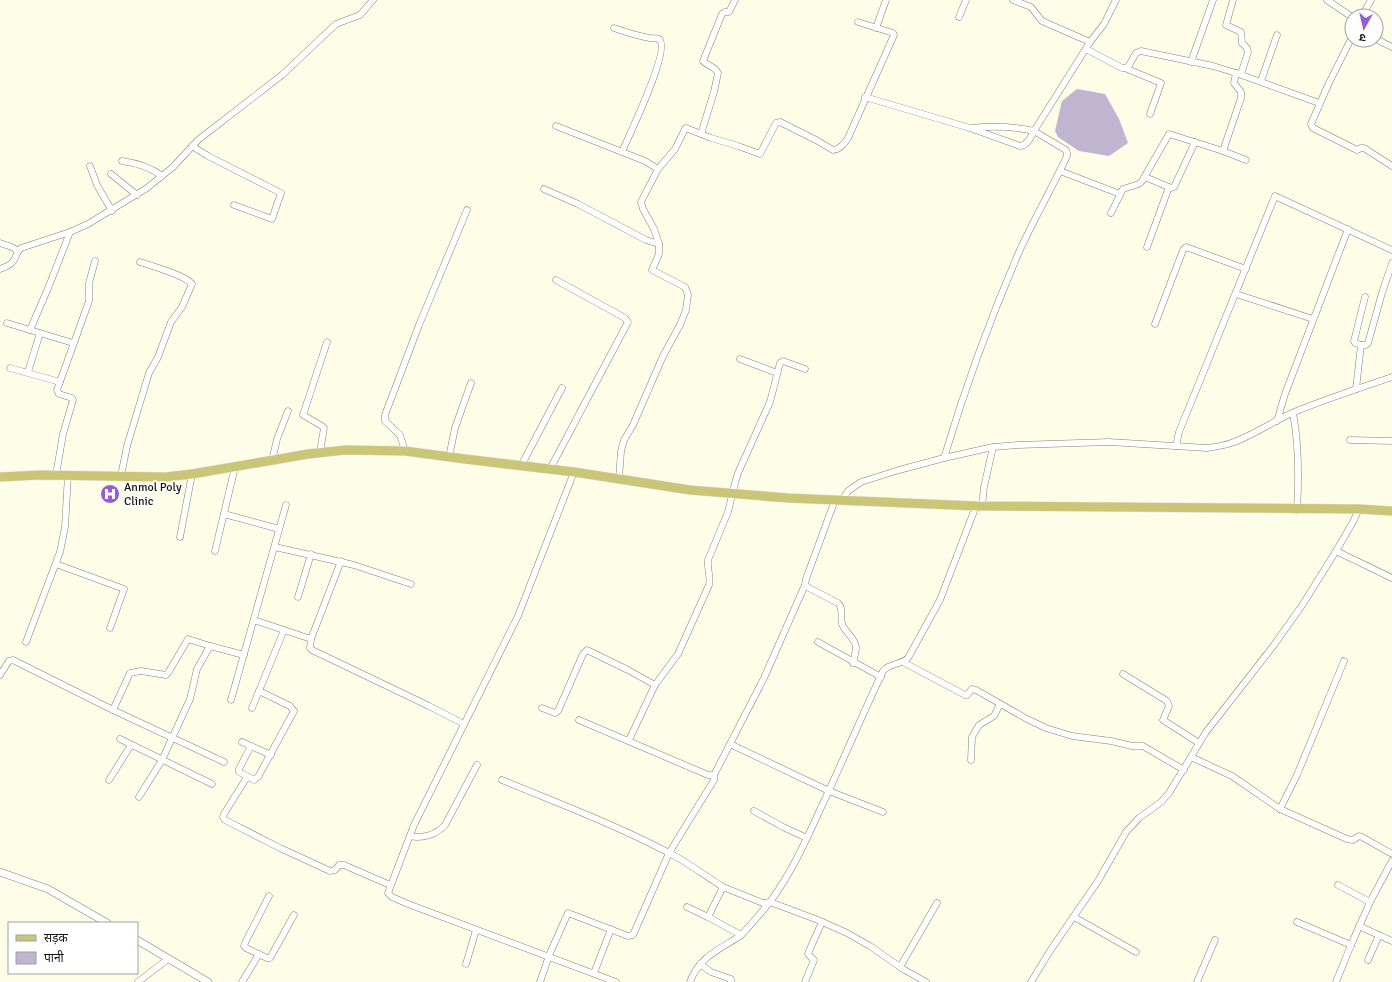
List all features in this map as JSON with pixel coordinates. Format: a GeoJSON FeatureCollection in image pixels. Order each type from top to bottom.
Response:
{"type":"FeatureCollection","features":[{"type":"Feature","properties":{"kind":"main road"},"geometry":{"type":"LineString","coordinates":[[0,477],[56,475],[166,477],[192,474],[320,452],[346,450],[405,451],[574,472],[690,490],[788,498],[979,506],[1297,510],[1359,509],[1392,511]]}},
{"type":"Feature","properties":{"kind":"street"},"geometry":{"type":"LineString","coordinates":[[0,270],[11,265],[20,248],[70,232],[88,224],[137,195],[173,167],[192,146],[282,75],[336,24],[360,15],[373,0]]}},
{"type":"Feature","properties":{"kind":"street"},"geometry":{"type":"LineString","coordinates":[[701,134],[714,92],[718,73],[715,69],[703,61],[722,14],[729,12],[735,0]]}},
{"type":"Feature","properties":{"kind":"street"},"geometry":{"type":"LineString","coordinates":[[876,28],[886,0]]}},
{"type":"Feature","properties":{"kind":"street"},"geometry":{"type":"LineString","coordinates":[[959,17],[966,0]]}},
{"type":"Feature","properties":{"kind":"street"},"geometry":{"type":"LineString","coordinates":[[1013,0],[1031,7],[1042,21],[1090,42]]}},
{"type":"Feature","properties":{"kind":"street"},"geometry":{"type":"LineString","coordinates":[[866,97],[970,128],[1020,146],[1026,144],[1090,42],[1104,24],[1116,0]]}},
{"type":"Feature","properties":{"kind":"street"},"geometry":{"type":"LineString","coordinates":[[1190,62],[1213,0]]}},
{"type":"Feature","properties":{"kind":"street"},"geometry":{"type":"LineString","coordinates":[[1223,151],[1241,98],[1241,92],[1234,83],[1248,52],[1247,48],[1242,43],[1241,32],[1226,25],[1232,0]]}},
{"type":"Feature","properties":{"kind":"street"},"geometry":{"type":"LineString","coordinates":[[1327,0],[1344,12]]}},
{"type":"Feature","properties":{"kind":"street"},"geometry":{"type":"LineString","coordinates":[[619,479],[621,451],[624,440],[633,425],[663,356],[680,325],[686,310],[688,295],[685,287],[652,270],[659,254],[659,244],[654,229],[641,205],[642,199],[658,169],[675,149],[685,129],[688,128],[701,134],[760,154],[776,123],[780,122],[835,151],[846,142],[894,35],[893,33],[858,22]]}},
{"type":"Feature","properties":{"kind":"street"},"geometry":{"type":"LineString","coordinates":[[614,28],[634,35],[657,39],[662,45],[661,54],[654,77],[622,152]]}},
{"type":"Feature","properties":{"kind":"street"},"geometry":{"type":"LineString","coordinates":[[1261,81],[1277,35]]}},
{"type":"Feature","properties":{"kind":"street"},"geometry":{"type":"LineString","coordinates":[[1346,48],[1319,103],[1311,122],[1311,127],[1357,150],[1364,148],[1392,166]]}},
{"type":"Feature","properties":{"kind":"street"},"geometry":{"type":"LineString","coordinates":[[1086,49],[1122,68],[1161,83],[1150,114]]}},
{"type":"Feature","properties":{"kind":"street"},"geometry":{"type":"LineString","coordinates":[[1125,68],[1130,65],[1136,53],[1141,51],[1239,73],[1319,103]]}},
{"type":"Feature","properties":{"kind":"street"},"geometry":{"type":"LineString","coordinates":[[556,126],[645,161],[658,169]]}},
{"type":"Feature","properties":{"kind":"street"},"geometry":{"type":"LineString","coordinates":[[944,458],[957,414],[986,333],[1020,251],[1067,156],[1066,150],[1034,132],[1006,127],[988,126],[970,128]]}},
{"type":"Feature","properties":{"kind":"street"},"geometry":{"type":"LineString","coordinates":[[1111,213],[1120,194],[1126,188],[1139,184],[1145,177],[1169,134],[1246,160]]}},
{"type":"Feature","properties":{"kind":"street"},"geometry":{"type":"LineString","coordinates":[[1145,177],[1169,187],[1174,187],[1195,142]]}},
{"type":"Feature","properties":{"kind":"street"},"geometry":{"type":"LineString","coordinates":[[192,146],[208,156],[281,193],[272,220],[234,205]]}},
{"type":"Feature","properties":{"kind":"street"},"geometry":{"type":"LineString","coordinates":[[122,161],[139,164],[162,176]]}},
{"type":"Feature","properties":{"kind":"street"},"geometry":{"type":"LineString","coordinates":[[90,166],[97,185],[112,211]]}},
{"type":"Feature","properties":{"kind":"street"},"geometry":{"type":"LineString","coordinates":[[1060,171],[1120,194]]}},
{"type":"Feature","properties":{"kind":"street"},"geometry":{"type":"LineString","coordinates":[[111,174],[137,195]]}},
{"type":"Feature","properties":{"kind":"street"},"geometry":{"type":"LineString","coordinates":[[1147,248],[1169,187]]}},
{"type":"Feature","properties":{"kind":"street"},"geometry":{"type":"LineString","coordinates":[[544,189],[646,240],[659,244]]}},
{"type":"Feature","properties":{"kind":"street"},"geometry":{"type":"LineString","coordinates":[[1176,446],[1179,432],[1275,196],[1392,250]]}},
{"type":"Feature","properties":{"kind":"street"},"geometry":{"type":"LineString","coordinates":[[405,451],[400,435],[384,419],[419,325],[467,210]]}},
{"type":"Feature","properties":{"kind":"street"},"geometry":{"type":"LineString","coordinates":[[1277,421],[1285,394],[1348,229]]}},
{"type":"Feature","properties":{"kind":"street"},"geometry":{"type":"LineString","coordinates":[[30,330],[70,232]]}},
{"type":"Feature","properties":{"kind":"street"},"geometry":{"type":"LineString","coordinates":[[0,243],[18,250]]}},
{"type":"Feature","properties":{"kind":"street"},"geometry":{"type":"LineString","coordinates":[[1155,324],[1183,250],[1186,247],[1246,269]]}},
{"type":"Feature","properties":{"kind":"street"},"geometry":{"type":"LineString","coordinates":[[56,475],[63,434],[73,400],[72,398],[58,392],[73,343],[89,301],[88,283],[95,261]]}},
{"type":"Feature","properties":{"kind":"street"},"geometry":{"type":"LineString","coordinates":[[121,476],[127,446],[149,373],[158,357],[168,328],[185,302],[192,284],[191,282],[178,276],[140,262]]}},
{"type":"Feature","properties":{"kind":"street"},"geometry":{"type":"LineString","coordinates":[[1365,297],[1354,341],[1355,343],[1366,346],[1392,263]]}},
{"type":"Feature","properties":{"kind":"street"},"geometry":{"type":"LineString","coordinates":[[550,469],[628,322],[625,318],[556,280]]}},
{"type":"Feature","properties":{"kind":"street"},"geometry":{"type":"LineString","coordinates":[[1236,294],[1313,319]]}},
{"type":"Feature","properties":{"kind":"street"},"geometry":{"type":"LineString","coordinates":[[7,323],[73,343]]}},
{"type":"Feature","properties":{"kind":"street"},"geometry":{"type":"LineString","coordinates":[[28,372],[40,333]]}},
{"type":"Feature","properties":{"kind":"street"},"geometry":{"type":"LineString","coordinates":[[320,452],[324,428],[302,415],[327,342]]}},
{"type":"Feature","properties":{"kind":"street"},"geometry":{"type":"LineString","coordinates":[[1356,389],[1361,345]]}},
{"type":"Feature","properties":{"kind":"street"},"geometry":{"type":"LineString","coordinates":[[740,359],[777,373]]}},
{"type":"Feature","properties":{"kind":"street"},"geometry":{"type":"LineString","coordinates":[[629,740],[655,685],[678,654],[709,585],[710,576],[707,564],[708,560],[728,512],[738,473],[770,402],[781,361],[806,369]]}},
{"type":"Feature","properties":{"kind":"street"},"geometry":{"type":"LineString","coordinates":[[10,368],[60,382]]}},
{"type":"Feature","properties":{"kind":"street"},"geometry":{"type":"LineString","coordinates":[[540,982],[568,913],[628,936],[633,935],[669,853],[714,780],[714,775],[764,678],[805,585],[806,579],[838,500],[848,491],[861,482],[899,470],[993,447],[1109,442],[1207,448],[1219,446],[1231,443],[1293,412],[1392,377]]}},
{"type":"Feature","properties":{"kind":"street"},"geometry":{"type":"LineString","coordinates":[[449,457],[454,428],[471,383]]}},
{"type":"Feature","properties":{"kind":"street"},"geometry":{"type":"LineString","coordinates":[[521,466],[562,388]]}},
{"type":"Feature","properties":{"kind":"street"},"geometry":{"type":"LineString","coordinates":[[272,461],[277,439],[288,411]]}},
{"type":"Feature","properties":{"kind":"street"},"geometry":{"type":"LineString","coordinates":[[1293,412],[1297,435],[1297,510]]}},
{"type":"Feature","properties":{"kind":"street"},"geometry":{"type":"LineString","coordinates":[[1350,440],[1392,441]]}},
{"type":"Feature","properties":{"kind":"street"},"geometry":{"type":"LineString","coordinates":[[690,982],[694,973],[705,958],[741,935],[770,902],[797,858],[883,671],[889,666],[903,662],[908,658],[940,600],[979,506],[993,447]]}},
{"type":"Feature","properties":{"kind":"street"},"geometry":{"type":"LineString","coordinates":[[215,551],[235,467]]}},
{"type":"Feature","properties":{"kind":"street"},"geometry":{"type":"LineString","coordinates":[[574,472],[518,616],[424,804],[388,893],[392,897],[476,930],[616,982]]}},
{"type":"Feature","properties":{"kind":"street"},"geometry":{"type":"LineString","coordinates":[[180,537],[192,474]]}},
{"type":"Feature","properties":{"kind":"street"},"geometry":{"type":"LineString","coordinates":[[26,642],[56,564],[63,541],[68,475]]}},
{"type":"Feature","properties":{"kind":"street"},"geometry":{"type":"LineString","coordinates":[[231,700],[286,505]]}},
{"type":"Feature","properties":{"kind":"street"},"geometry":{"type":"LineString","coordinates":[[1030,982],[1098,881],[1126,832],[1139,818],[1161,802],[1169,793],[1199,743],[1278,639],[1336,551],[1359,509]]}},
{"type":"Feature","properties":{"kind":"street"},"geometry":{"type":"LineString","coordinates":[[224,514],[279,529]]}},
{"type":"Feature","properties":{"kind":"street"},"geometry":{"type":"LineString","coordinates":[[275,547],[341,561],[376,571],[411,584]]}},
{"type":"Feature","properties":{"kind":"street"},"geometry":{"type":"LineString","coordinates":[[1336,551],[1392,578]]}},
{"type":"Feature","properties":{"kind":"street"},"geometry":{"type":"LineString","coordinates":[[298,597],[310,554]]}},
{"type":"Feature","properties":{"kind":"street"},"geometry":{"type":"LineString","coordinates":[[341,561],[311,639],[310,648],[464,724]]}},
{"type":"Feature","properties":{"kind":"street"},"geometry":{"type":"LineString","coordinates":[[56,564],[124,589],[110,628]]}},
{"type":"Feature","properties":{"kind":"street"},"geometry":{"type":"LineString","coordinates":[[805,585],[838,602],[841,606],[843,627],[855,644],[856,648],[853,663]]}},
{"type":"Feature","properties":{"kind":"street"},"geometry":{"type":"LineString","coordinates":[[254,620],[311,639]]}},
{"type":"Feature","properties":{"kind":"street"},"geometry":{"type":"LineString","coordinates":[[252,708],[284,630]]}},
{"type":"Feature","properties":{"kind":"street"},"geometry":{"type":"LineString","coordinates":[[113,710],[130,673],[141,671],[166,675],[188,639],[244,655]]}},
{"type":"Feature","properties":{"kind":"street"},"geometry":{"type":"LineString","coordinates":[[818,642],[880,677]]}},
{"type":"Feature","properties":{"kind":"street"},"geometry":{"type":"LineString","coordinates":[[139,797],[162,760],[190,699],[197,669],[210,646]]}},
{"type":"Feature","properties":{"kind":"street"},"geometry":{"type":"LineString","coordinates":[[542,708],[555,713],[558,711],[583,654],[587,650],[655,685]]}},
{"type":"Feature","properties":{"kind":"street"},"geometry":{"type":"LineString","coordinates":[[0,675],[9,661],[13,660],[113,710],[224,762]]}},
{"type":"Feature","properties":{"kind":"street"},"geometry":{"type":"LineString","coordinates":[[1280,809],[1297,775],[1344,661]]}},
{"type":"Feature","properties":{"kind":"street"},"geometry":{"type":"LineString","coordinates":[[903,662],[963,695],[968,695],[972,689],[976,690],[1027,719],[1072,736],[1148,748],[1184,770]]}},
{"type":"Feature","properties":{"kind":"street"},"geometry":{"type":"LineString","coordinates":[[1123,674],[1167,701],[1169,706],[1163,720],[1199,743]]}},
{"type":"Feature","properties":{"kind":"street"},"geometry":{"type":"LineString","coordinates":[[251,746],[239,769],[240,774],[256,780],[294,711],[290,706],[259,691]]}},
{"type":"Feature","properties":{"kind":"street"},"geometry":{"type":"LineString","coordinates":[[970,760],[972,736],[979,725],[994,716],[1000,704]]}},
{"type":"Feature","properties":{"kind":"street"},"geometry":{"type":"LineString","coordinates":[[579,720],[629,740],[708,775],[714,775]]}},
{"type":"Feature","properties":{"kind":"street"},"geometry":{"type":"LineString","coordinates":[[120,739],[212,784]]}},
{"type":"Feature","properties":{"kind":"street"},"geometry":{"type":"LineString","coordinates":[[242,742],[271,755]]}},
{"type":"Feature","properties":{"kind":"street"},"geometry":{"type":"LineString","coordinates":[[730,744],[829,791],[883,812]]}},
{"type":"Feature","properties":{"kind":"street"},"geometry":{"type":"LineString","coordinates":[[109,780],[131,745]]}},
{"type":"Feature","properties":{"kind":"street"},"geometry":{"type":"LineString","coordinates":[[1191,757],[1232,776],[1280,809],[1348,839],[1353,840],[1359,836],[1362,837],[1392,854]]}},
{"type":"Feature","properties":{"kind":"street"},"geometry":{"type":"LineString","coordinates":[[410,836],[422,838],[441,830],[476,765]]}},
{"type":"Feature","properties":{"kind":"street"},"geometry":{"type":"LineString","coordinates":[[247,777],[224,814],[223,817],[225,820],[330,872],[339,865],[344,865],[390,885]]}},
{"type":"Feature","properties":{"kind":"street"},"geometry":{"type":"LineString","coordinates":[[502,780],[613,826],[669,853],[723,887],[763,903],[770,902],[822,922],[859,939],[900,967],[926,982]]}},
{"type":"Feature","properties":{"kind":"street"},"geometry":{"type":"LineString","coordinates":[[754,811],[807,838]]}},
{"type":"Feature","properties":{"kind":"street"},"geometry":{"type":"LineString","coordinates":[[1336,982],[1370,902],[1392,861]]}},
{"type":"Feature","properties":{"kind":"street"},"geometry":{"type":"LineString","coordinates":[[0,872],[48,889],[105,922]]}},
{"type":"Feature","properties":{"kind":"street"},"geometry":{"type":"LineString","coordinates":[[1338,885],[1370,902]]}},
{"type":"Feature","properties":{"kind":"street"},"geometry":{"type":"LineString","coordinates":[[708,917],[723,887]]}},
{"type":"Feature","properties":{"kind":"street"},"geometry":{"type":"LineString","coordinates":[[269,896],[244,946],[268,958],[271,956],[294,915]]}},
{"type":"Feature","properties":{"kind":"street"},"geometry":{"type":"LineString","coordinates":[[900,967],[937,903]]}},
{"type":"Feature","properties":{"kind":"street"},"geometry":{"type":"LineString","coordinates":[[687,907],[741,935]]}},
{"type":"Feature","properties":{"kind":"street"},"geometry":{"type":"LineString","coordinates":[[1074,916],[1136,952]]}},
{"type":"Feature","properties":{"kind":"street"},"geometry":{"type":"LineString","coordinates":[[805,982],[814,960],[808,954],[822,922]]}},
{"type":"Feature","properties":{"kind":"street"},"geometry":{"type":"LineString","coordinates":[[1297,922],[1351,944]]}},
{"type":"Feature","properties":{"kind":"street"},"geometry":{"type":"LineString","coordinates":[[1359,926],[1392,941]]}},
{"type":"Feature","properties":{"kind":"street"},"geometry":{"type":"LineString","coordinates":[[594,973],[611,929]]}},
{"type":"Feature","properties":{"kind":"street"},"geometry":{"type":"LineString","coordinates":[[466,964],[476,930]]}},
{"type":"Feature","properties":{"kind":"street"},"geometry":{"type":"LineString","coordinates":[[1368,960],[1379,935]]}},
{"type":"Feature","properties":{"kind":"street"},"geometry":{"type":"LineString","coordinates":[[1198,982],[1215,940]]}},
{"type":"Feature","properties":{"kind":"street"},"geometry":{"type":"LineString","coordinates":[[138,941],[208,982]]}},
{"type":"Feature","properties":{"kind":"street"},"geometry":{"type":"LineString","coordinates":[[242,982],[259,954]]}},
{"type":"Feature","properties":{"kind":"street"},"geometry":{"type":"LineString","coordinates":[[138,982],[168,959]]}},
{"type":"Feature","properties":{"kind":"street"},"geometry":{"type":"LineString","coordinates":[[700,964],[710,972],[730,979],[731,982]]}},
{"type":"Feature","properties":{"kind":"water"},"geometry":{"type":"Polygon","coordinates":[[[1077,89],[1105,94],[1119,119],[1128,143],[1109,156],[1079,151],[1058,137],[1055,131],[1062,101],[1077,89]]]}},
{"type":"Feature","properties":{"kind":"place","name":"Anmol Poly Clinic"},"geometry":{"type":"Point","coordinates":[110,494]}}]}
